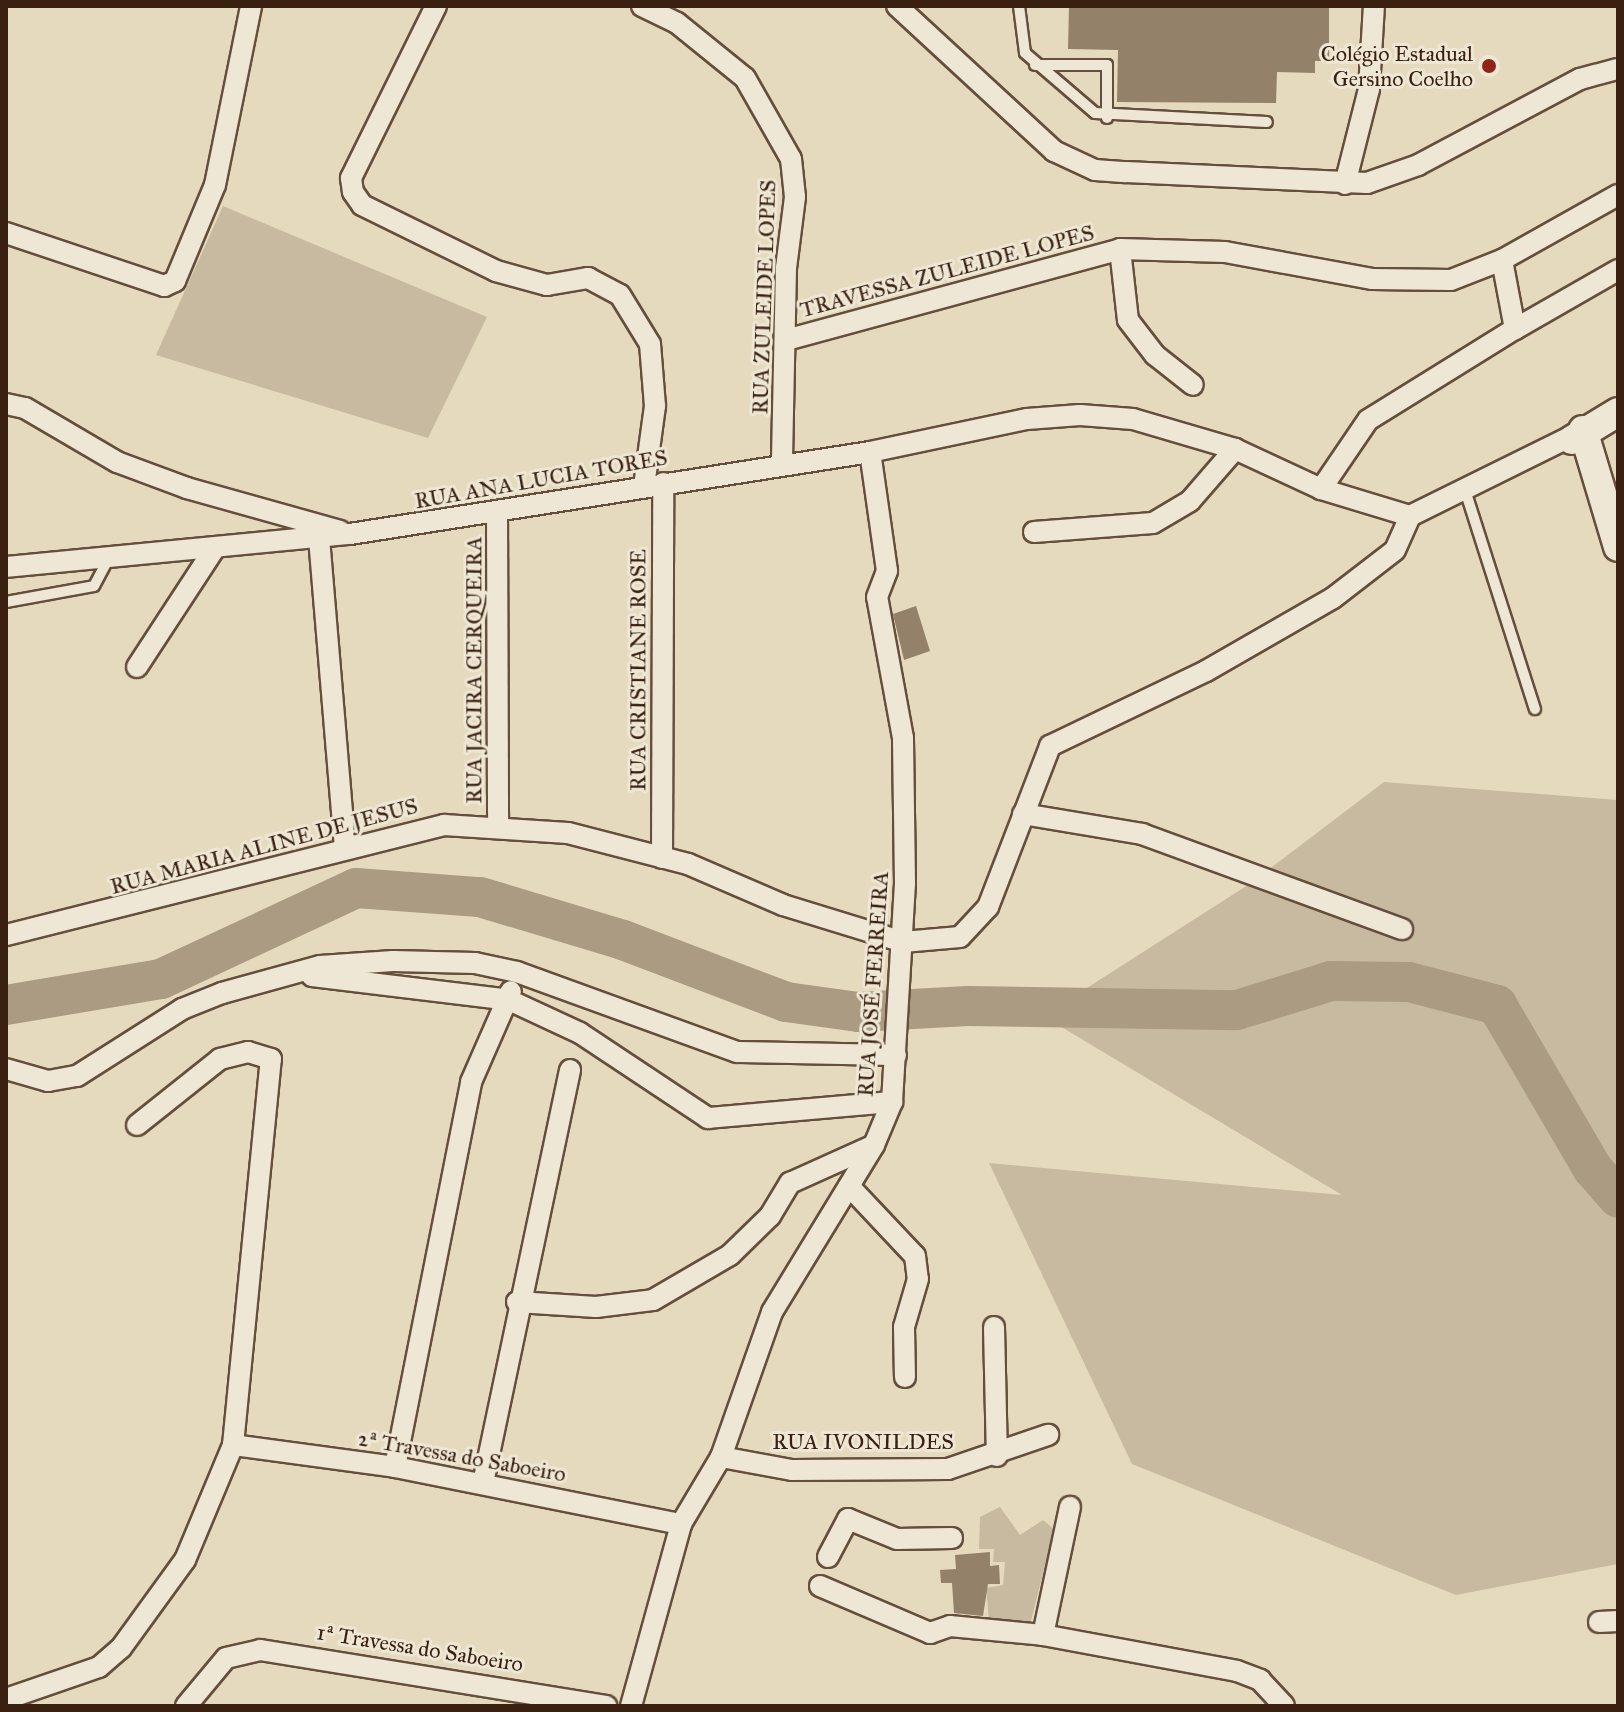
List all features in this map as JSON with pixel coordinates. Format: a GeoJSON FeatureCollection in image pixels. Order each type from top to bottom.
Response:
{"type":"FeatureCollection","features":[{"type":"Feature","properties":{"kind":"street"},"geometry":{"type":"LineString","coordinates":[[6,233],[164,286],[175,281],[215,185],[251,6]]}},
{"type":"Feature","properties":{"kind":"street","name":"RUA CRISTIANE ROSE"},"geometry":{"type":"LineString","coordinates":[[436,6],[351,178],[353,192],[362,205],[496,271],[547,285],[588,278],[620,295],[650,344],[655,406],[653,484],[662,858]]}},
{"type":"Feature","properties":{"kind":"street","name":"RUA ZULEIDE LOPES"},"geometry":{"type":"LineString","coordinates":[[642,6],[677,23],[745,78],[791,159],[795,197],[782,465]]}},
{"type":"Feature","properties":{"kind":"street"},"geometry":{"type":"LineString","coordinates":[[897,6],[1035,136],[1073,161],[1126,172],[1345,184],[1383,179],[1418,165],[1580,79],[1618,69]]}},
{"type":"Feature","properties":{"kind":"street"},"geometry":{"type":"LineString","coordinates":[[1345,184],[1369,89],[1374,6]]}},
{"type":"Feature","properties":{"kind":"street","name":"TRAVESSA ZULEIDE LOPES"},"geometry":{"type":"LineString","coordinates":[[786,340],[1120,249],[1225,252],[1310,271],[1416,281],[1451,280],[1502,260],[1618,195]]}},
{"type":"Feature","properties":{"kind":"street"},"geometry":{"type":"LineString","coordinates":[[1120,249],[1128,320],[1155,355],[1193,385]]}},
{"type":"Feature","properties":{"kind":"street"},"geometry":{"type":"LineString","coordinates":[[1502,260],[1515,329]]}},
{"type":"Feature","properties":{"kind":"street"},"geometry":{"type":"LineString","coordinates":[[1321,489],[1368,420],[1515,329],[1618,270]]}},
{"type":"Feature","properties":{"kind":"street"},"geometry":{"type":"LineString","coordinates":[[6,404],[25,408],[117,462],[187,488],[350,534]]}},
{"type":"Feature","properties":{"kind":"street"},"geometry":{"type":"LineString","coordinates":[[903,942],[941,942],[971,932],[988,907],[1044,753],[1059,739],[1206,671],[1333,598],[1395,550],[1410,516],[1618,412]]}},
{"type":"Feature","properties":{"kind":"street","name":"RUA ANA LUCIA TORES"},"geometry":{"type":"LineString","coordinates":[[6,567],[213,551],[350,534],[870,452],[1027,419],[1080,415],[1133,419],[1235,449],[1321,489],[1410,516]]}},
{"type":"Feature","properties":{"kind":"street"},"geometry":{"type":"LineString","coordinates":[[1577,433],[1618,547]]}},
{"type":"Feature","properties":{"kind":"street"},"geometry":{"type":"LineString","coordinates":[[1034,532],[1153,523],[1190,501],[1235,449]]}},
{"type":"Feature","properties":{"kind":"street","name":"RUA JOSÉ FERREIRA"},"geometry":{"type":"LineString","coordinates":[[631,1706],[681,1524],[721,1457],[776,1302],[874,1145],[892,1102],[903,942],[903,738],[877,597],[887,571],[870,452]]}},
{"type":"Feature","properties":{"kind":"street","name":"RUA JACIRA CERQUEIRA"},"geometry":{"type":"LineString","coordinates":[[497,513],[498,827]]}},
{"type":"Feature","properties":{"kind":"street"},"geometry":{"type":"LineString","coordinates":[[319,538],[345,847]]}},
{"type":"Feature","properties":{"kind":"street"},"geometry":{"type":"LineString","coordinates":[[137,667],[213,551]]}},
{"type":"Feature","properties":{"kind":"street"},"geometry":{"type":"LineString","coordinates":[[1023,814],[1142,834],[1402,929]]}},
{"type":"Feature","properties":{"kind":"street","name":"RUA MARIA ALINE DE JESUS"},"geometry":{"type":"LineString","coordinates":[[6,935],[41,931],[345,847],[444,825],[568,833],[662,858],[903,942]]}},
{"type":"Feature","properties":{"kind":"street"},"geometry":{"type":"LineString","coordinates":[[6,1069],[48,1081],[77,1076],[182,1009],[289,974],[418,961],[517,972],[737,1052],[896,1055]]}},
{"type":"Feature","properties":{"kind":"street"},"geometry":{"type":"LineString","coordinates":[[395,1467],[471,1082],[509,1000],[517,972]]}},
{"type":"Feature","properties":{"kind":"street"},"geometry":{"type":"LineString","coordinates":[[289,974],[509,1000],[580,1033],[708,1118],[892,1102]]}},
{"type":"Feature","properties":{"kind":"street"},"geometry":{"type":"LineString","coordinates":[[6,1699],[75,1677],[121,1648],[165,1592],[204,1522],[233,1445],[271,1059],[248,1052],[220,1059],[137,1125]]}},
{"type":"Feature","properties":{"kind":"street"},"geometry":{"type":"LineString","coordinates":[[483,1483],[517,1302],[570,1070]]}},
{"type":"Feature","properties":{"kind":"street"},"geometry":{"type":"LineString","coordinates":[[517,1302],[596,1307],[653,1300],[730,1255],[770,1216],[790,1183],[874,1145]]}},
{"type":"Feature","properties":{"kind":"street"},"geometry":{"type":"LineString","coordinates":[[849,1186],[894,1227],[915,1256],[918,1279],[904,1327],[905,1377]]}},
{"type":"Feature","properties":{"kind":"street"},"geometry":{"type":"LineString","coordinates":[[994,1327],[997,1456]]}},
{"type":"Feature","properties":{"kind":"street","name":"RUA IVONILDES"},"geometry":{"type":"LineString","coordinates":[[721,1457],[792,1470],[924,1469],[997,1456],[1048,1435]]}},
{"type":"Feature","properties":{"kind":"street","name":"2ª Travessa do Saboeiro"},"geometry":{"type":"LineString","coordinates":[[233,1445],[395,1467],[681,1524]]}},
{"type":"Feature","properties":{"kind":"street"},"geometry":{"type":"LineString","coordinates":[[1043,1635],[1070,1507]]}},
{"type":"Feature","properties":{"kind":"street"},"geometry":{"type":"LineString","coordinates":[[828,1557],[848,1519],[897,1539],[927,1543],[952,1538]]}},
{"type":"Feature","properties":{"kind":"street"},"geometry":{"type":"LineString","coordinates":[[820,1586],[910,1629],[930,1633],[950,1626],[1043,1635],[1237,1671],[1260,1680],[1284,1706]]}},
{"type":"Feature","properties":{"kind":"street","name":"1ª Travessa do Saboeiro"},"geometry":{"type":"LineString","coordinates":[[196,1702],[226,1658],[284,1651],[606,1706]]}},
{"type":"Feature","properties":{"kind":"lane"},"geometry":{"type":"LineString","coordinates":[[1019,6],[1020,39],[1035,65],[1107,118],[1267,122]]}},
{"type":"Feature","properties":{"kind":"lane"},"geometry":{"type":"LineString","coordinates":[[1035,65],[1107,65],[1107,118]]}},
{"type":"Feature","properties":{"kind":"lane"},"geometry":{"type":"LineString","coordinates":[[1465,490],[1535,709]]}},
{"type":"Feature","properties":{"kind":"lane"},"geometry":{"type":"LineString","coordinates":[[6,602],[94,586],[108,560]]}},
{"type":"Feature","properties":{"kind":"shaded area"},"geometry":{"type":"Polygon","coordinates":[[[223,206],[487,317],[428,438],[156,355],[223,206]]]}},
{"type":"Feature","properties":{"kind":"shaded area"},"geometry":{"type":"Polygon","coordinates":[[[1384,782],[1618,800],[1618,1564],[1456,1595],[1132,1464],[989,1163],[1342,1195],[1043,1016],[1251,883],[1384,782]]]}},
{"type":"Feature","properties":{"kind":"shaded area"},"geometry":{"type":"Polygon","coordinates":[[[1000,1507],[1020,1535],[1043,1520],[1054,1529],[1031,1621],[989,1620],[986,1588],[1003,1585],[1005,1562],[993,1562],[994,1549],[979,1549],[980,1517],[1000,1507]]]}},
{"type":"Feature","properties":{"kind":"building"},"geometry":{"type":"Polygon","coordinates":[[[1069,6],[1329,6],[1329,61],[1315,61],[1315,73],[1277,72],[1276,103],[1117,102],[1118,50],[1068,49],[1069,6]]]}},
{"type":"Feature","properties":{"kind":"building"},"geometry":{"type":"Polygon","coordinates":[[[916,606],[930,651],[904,660],[893,614],[916,606]]]}},
{"type":"Feature","properties":{"kind":"building"},"geometry":{"type":"Polygon","coordinates":[[[990,1552],[990,1566],[999,1565],[1000,1584],[988,1584],[983,1616],[954,1613],[952,1583],[941,1583],[940,1570],[956,1569],[955,1555],[990,1552]]]}},
{"type":"Feature","properties":{"kind":"waterway"},"geometry":{"type":"LineString","coordinates":[[6,1005],[161,979],[356,888],[480,897],[623,940],[786,1002],[858,1012],[968,1006],[1237,1010],[1331,981],[1409,982],[1497,1005],[1593,1169],[1618,1198]]}},
{"type":"Feature","properties":{"kind":"place","name":"Colégio Estadual Gersino Coelho"},"geometry":{"type":"Point","coordinates":[1489,66]}}]}
